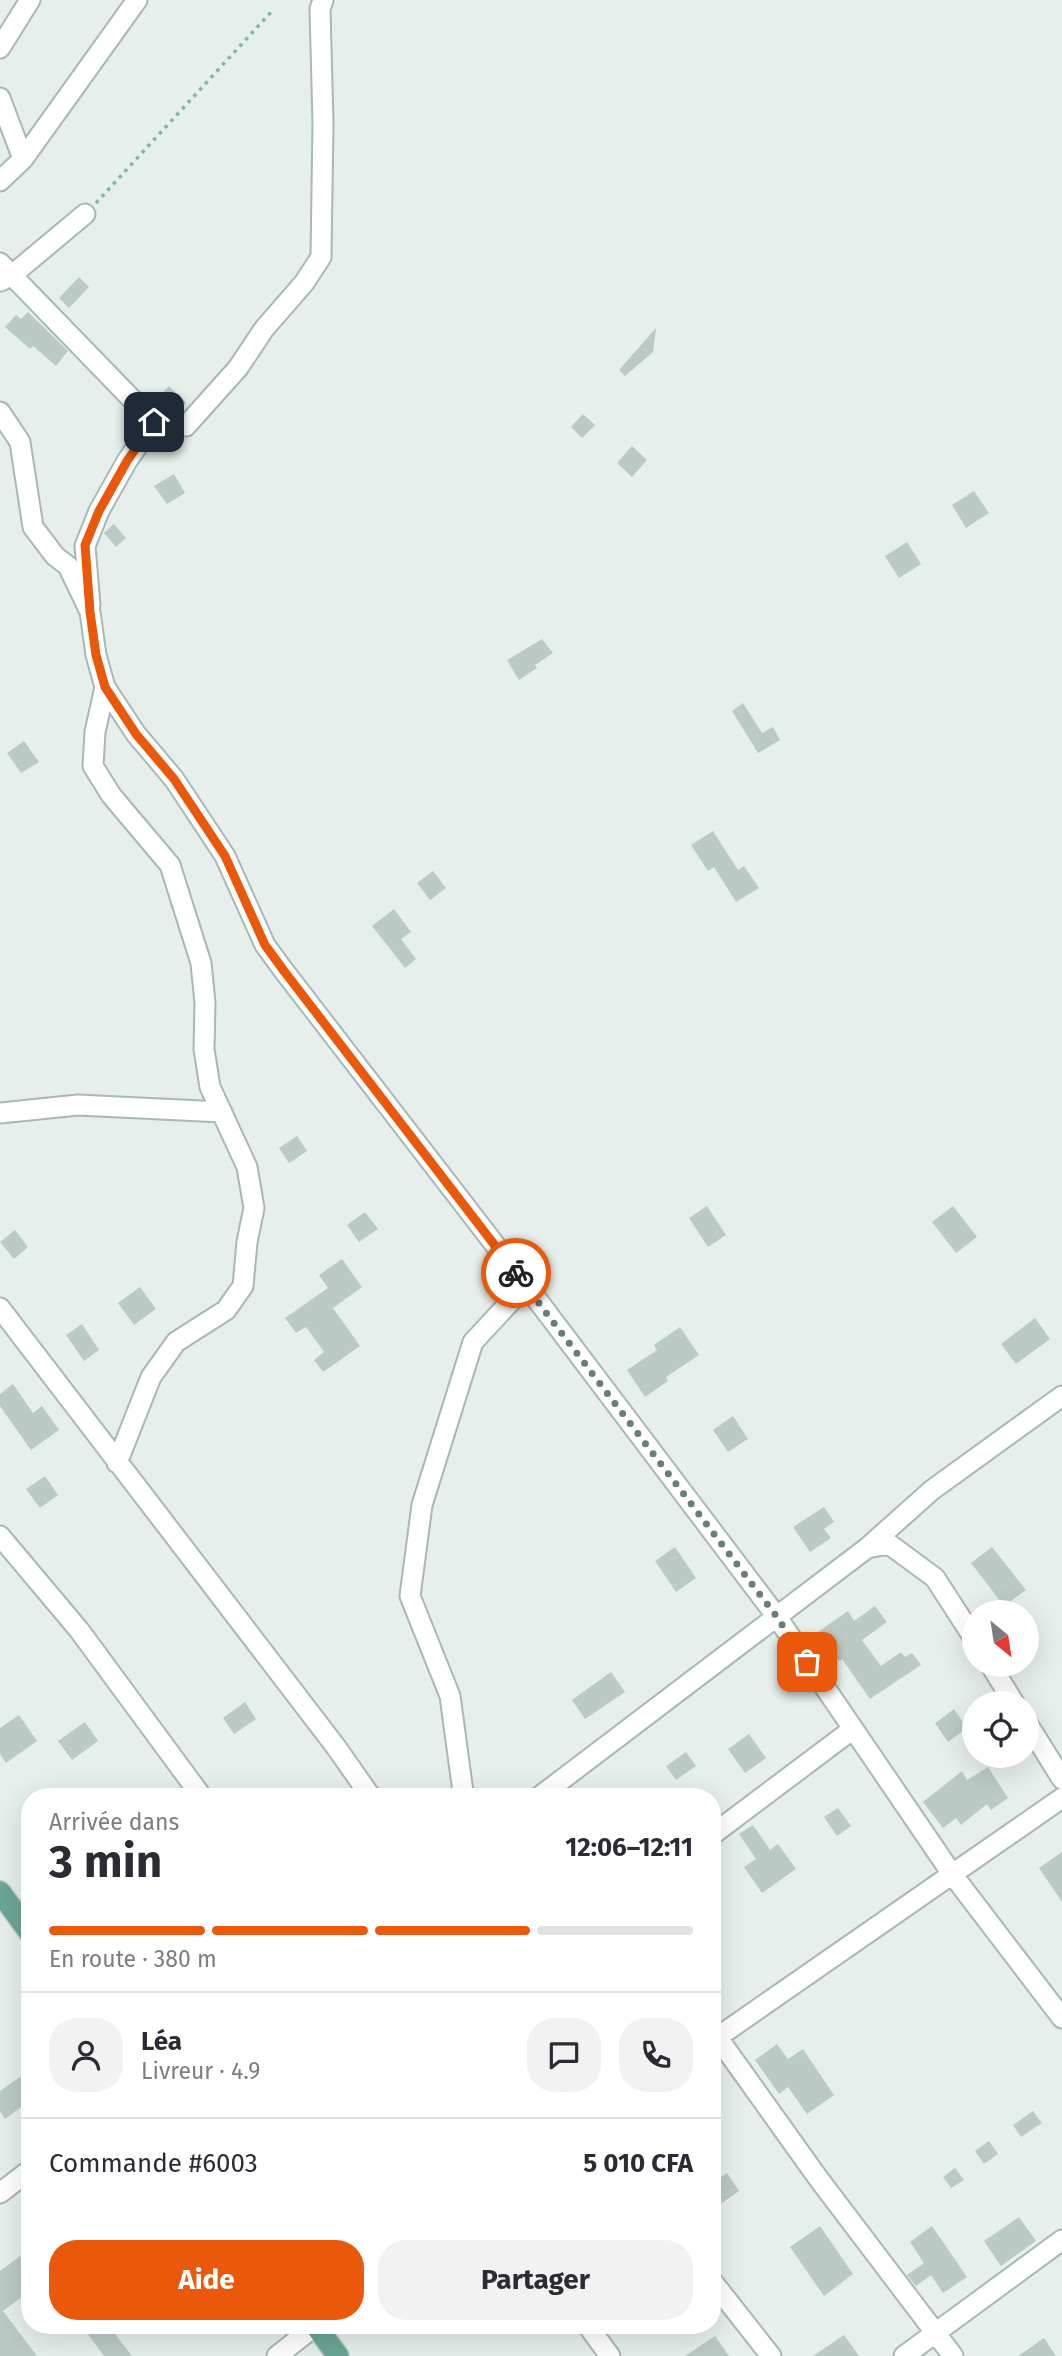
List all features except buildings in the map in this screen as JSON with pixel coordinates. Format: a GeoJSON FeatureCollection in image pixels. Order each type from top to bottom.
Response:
{"type":"FeatureCollection","features":[{"type":"Feature","properties":{"kind":"main road"},"geometry":{"type":"LineString","coordinates":[[0,1892],[21,1921]]}},
{"type":"Feature","properties":{"kind":"main road"},"geometry":{"type":"LineString","coordinates":[[321,2334],[338,2356]]}},
{"type":"Feature","properties":{"kind":"street"},"geometry":{"type":"LineString","coordinates":[[0,48],[30,0]]}},
{"type":"Feature","properties":{"kind":"street"},"geometry":{"type":"LineString","coordinates":[[0,181],[23,159],[137,0]]}},
{"type":"Feature","properties":{"kind":"street"},"geometry":{"type":"LineString","coordinates":[[85,214],[4,273],[154,422],[186,426],[239,368],[264,329],[304,283],[321,257],[323,123],[320,9],[323,0]]}},
{"type":"Feature","properties":{"kind":"street"},"geometry":{"type":"LineString","coordinates":[[0,98],[23,159]]}},
{"type":"Feature","properties":{"kind":"street"},"geometry":{"type":"LineString","coordinates":[[0,412],[20,442],[33,527],[55,556],[68,566],[90,612]]}},
{"type":"Feature","properties":{"kind":"street"},"geometry":{"type":"LineString","coordinates":[[154,422],[127,461],[99,511],[85,545],[96,655],[105,687],[136,734],[174,779],[225,856],[265,945],[277,962],[777,1617],[951,1874],[1062,2018]]}},
{"type":"Feature","properties":{"kind":"street"},"geometry":{"type":"LineString","coordinates":[[105,687],[94,732],[93,766],[111,794],[170,865],[201,963],[205,1003],[205,1065],[210,1087],[247,1167],[254,1208],[247,1242],[243,1286],[226,1310],[176,1342],[150,1377],[117,1463]]}},
{"type":"Feature","properties":{"kind":"street"},"geometry":{"type":"LineString","coordinates":[[0,1113],[78,1105],[222,1112]]}},
{"type":"Feature","properties":{"kind":"street"},"geometry":{"type":"LineString","coordinates":[[462,1788],[450,1696],[410,1596],[422,1505],[473,1342],[526,1285]]}},
{"type":"Feature","properties":{"kind":"street"},"geometry":{"type":"LineString","coordinates":[[0,1308],[365,1788]]}},
{"type":"Feature","properties":{"kind":"street"},"geometry":{"type":"LineString","coordinates":[[551,1788],[867,1548],[932,1490],[1062,1396]]}},
{"type":"Feature","properties":{"kind":"street"},"geometry":{"type":"LineString","coordinates":[[0,1536],[79,1630],[195,1788]]}},
{"type":"Feature","properties":{"kind":"street"},"geometry":{"type":"LineString","coordinates":[[867,1548],[889,1544],[935,1578],[962,1620]]}},
{"type":"Feature","properties":{"kind":"street"},"geometry":{"type":"LineString","coordinates":[[721,1828],[853,1729]]}},
{"type":"Feature","properties":{"kind":"street"},"geometry":{"type":"LineString","coordinates":[[1039,1742],[1062,1779]]}},
{"type":"Feature","properties":{"kind":"street"},"geometry":{"type":"LineString","coordinates":[[721,2035],[1062,1798]]}},
{"type":"Feature","properties":{"kind":"street"},"geometry":{"type":"LineString","coordinates":[[721,2047],[953,2356]]}},
{"type":"Feature","properties":{"kind":"street"},"geometry":{"type":"LineString","coordinates":[[0,2193],[21,2177]]}},
{"type":"Feature","properties":{"kind":"street"},"geometry":{"type":"LineString","coordinates":[[904,2356],[1062,2240]]}},
{"type":"Feature","properties":{"kind":"street"},"geometry":{"type":"LineString","coordinates":[[721,2292],[771,2356]]}},
{"type":"Feature","properties":{"kind":"street"},"geometry":{"type":"LineString","coordinates":[[277,2356],[305,2334]]}},
{"type":"Feature","properties":{"kind":"street"},"geometry":{"type":"LineString","coordinates":[[594,2334],[610,2356]]}},
{"type":"Feature","properties":{"kind":"path"},"geometry":{"type":"LineString","coordinates":[[85,214],[274,10]]}},
{"type":"Feature","properties":{"kind":"way so far"},"geometry":{"type":"LineString","coordinates":[[516,1273],[777,1617],[807,1662]]}},
{"type":"Feature","properties":{"kind":"route"},"geometry":{"type":"LineString","coordinates":[[154,422],[127,461],[99,511],[85,545],[96,655],[105,687],[136,734],[174,779],[225,856],[265,945],[516,1273]]}}]}
